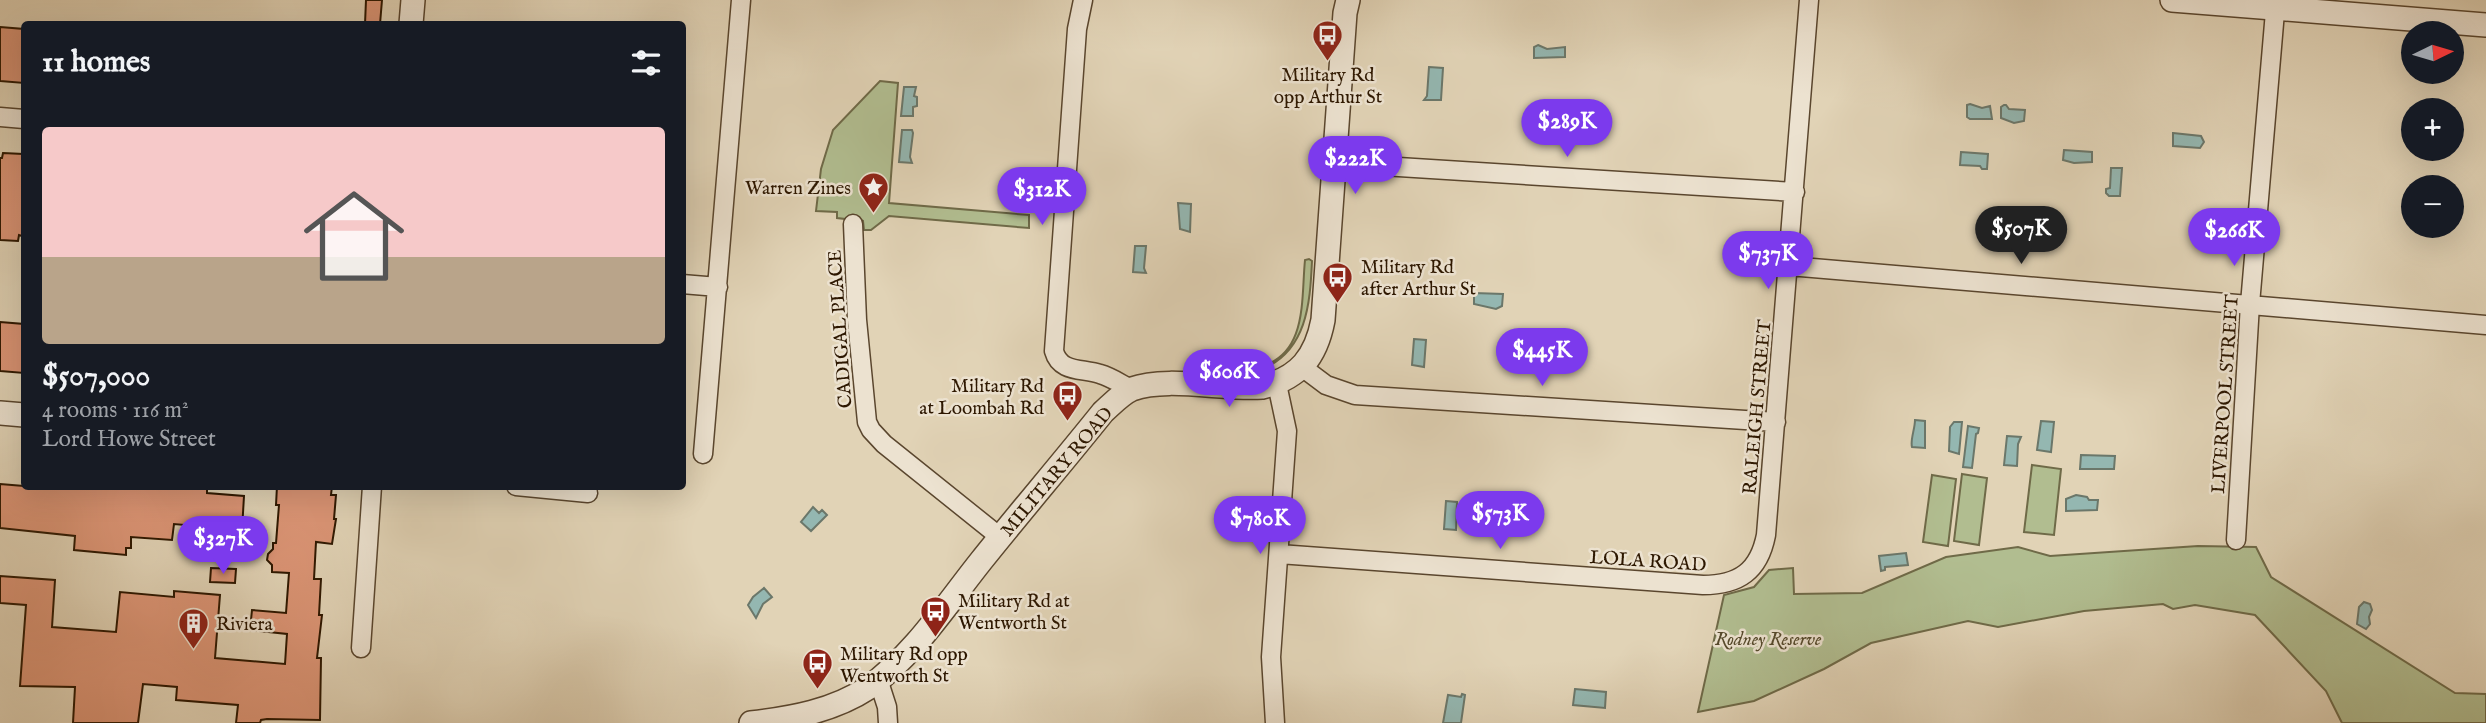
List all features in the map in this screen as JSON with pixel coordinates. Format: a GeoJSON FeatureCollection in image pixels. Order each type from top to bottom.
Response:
{"type":"FeatureCollection","features":[{"type":"Feature","properties":{"kind":"street"},"geometry":{"type":"LineString","coordinates":[[411,21],[413,0]]}},
{"type":"Feature","properties":{"kind":"street"},"geometry":{"type":"LineString","coordinates":[[703,454],[741,0]]}},
{"type":"Feature","properties":{"kind":"street"},"geometry":{"type":"LineString","coordinates":[[1083,0],[1077,29],[1054,351],[1061,364],[1068,368],[1103,375],[1131,389],[1162,384],[1248,388],[1277,384],[1302,367],[1319,341],[1348,0]]}},
{"type":"Feature","properties":{"kind":"street","name":"RALEIGH STREET"},"geometry":{"type":"LineString","coordinates":[[1720,585],[1731,582],[1750,570],[1763,551],[1776,422],[1809,0]]}},
{"type":"Feature","properties":{"kind":"street"},"geometry":{"type":"LineString","coordinates":[[2172,0],[2276,4],[2486,25]]}},
{"type":"Feature","properties":{"kind":"street","name":"LIVERPOOL STREET"},"geometry":{"type":"LineString","coordinates":[[2236,540],[2250,304],[2276,4]]}},
{"type":"Feature","properties":{"kind":"street"},"geometry":{"type":"LineString","coordinates":[[0,117],[21,119]]}},
{"type":"Feature","properties":{"kind":"street"},"geometry":{"type":"LineString","coordinates":[[1335,163],[1795,192]]}},
{"type":"Feature","properties":{"kind":"street","name":"CADIGAL PLACE"},"geometry":{"type":"LineString","coordinates":[[853,223],[856,320],[867,422],[884,444],[1000,537]]}},
{"type":"Feature","properties":{"kind":"street"},"geometry":{"type":"LineString","coordinates":[[1789,266],[2486,325]]}},
{"type":"Feature","properties":{"kind":"street"},"geometry":{"type":"LineString","coordinates":[[686,284],[718,288]]}},
{"type":"Feature","properties":{"kind":"street"},"geometry":{"type":"LineString","coordinates":[[1302,367],[1325,385],[1354,395],[1776,422]]}},
{"type":"Feature","properties":{"kind":"street"},"geometry":{"type":"LineString","coordinates":[[1275,723],[1271,657],[1287,431],[1277,384]]}},
{"type":"Feature","properties":{"kind":"street","name":"MILITARY ROAD"},"geometry":{"type":"LineString","coordinates":[[751,723],[817,711],[852,697],[904,657],[1103,412],[1131,389]]}},
{"type":"Feature","properties":{"kind":"street"},"geometry":{"type":"LineString","coordinates":[[0,413],[21,415]]}},
{"type":"Feature","properties":{"kind":"street"},"geometry":{"type":"LineString","coordinates":[[360,648],[372,490]]}},
{"type":"Feature","properties":{"kind":"street"},"geometry":{"type":"LineString","coordinates":[[557,490],[588,493]]}},
{"type":"Feature","properties":{"kind":"street","name":"LOLA ROAD"},"geometry":{"type":"LineString","coordinates":[[1279,554],[1720,585]]}},
{"type":"Feature","properties":{"kind":"street"},"geometry":{"type":"LineString","coordinates":[[878,679],[887,707],[888,723]]}},
{"type":"Feature","properties":{"kind":"green space"},"geometry":{"type":"Polygon","coordinates":[[[880,81],[898,83],[889,203],[1029,215],[1029,228],[889,216],[871,230],[864,230],[863,221],[837,218],[837,212],[816,211],[821,169],[833,130],[880,81]]]}},
{"type":"Feature","properties":{"kind":"green space"},"geometry":{"type":"Polygon","coordinates":[[[1305,260],[1312,261],[1310,294],[1297,339],[1276,362],[1260,370],[1259,367],[1275,361],[1286,351],[1294,338],[1302,308],[1305,260]]]}},
{"type":"Feature","properties":{"kind":"green space"},"geometry":{"type":"Polygon","coordinates":[[[2032,465],[2061,469],[2054,535],[2024,532],[2032,465]]]}},
{"type":"Feature","properties":{"kind":"green space"},"geometry":{"type":"Polygon","coordinates":[[[1962,474],[1987,478],[1979,545],[1954,541],[1962,474]]]}},
{"type":"Feature","properties":{"kind":"green space"},"geometry":{"type":"Polygon","coordinates":[[[1932,475],[1956,479],[1948,546],[1923,542],[1932,475]]]}},
{"type":"Feature","properties":{"kind":"green space","name":"Rodney Reserve"},"geometry":{"type":"Polygon","coordinates":[[[2198,546],[2256,547],[2271,577],[2455,693],[2486,694],[2486,723],[2342,723],[2326,691],[2255,615],[2195,605],[2173,609],[2163,604],[2084,611],[1998,627],[1968,621],[1871,643],[1824,669],[1754,701],[1698,712],[1724,595],[1754,587],[1769,570],[1793,568],[1794,594],[1862,593],[1946,557],[2018,547],[2050,556],[2198,546]]]}},
{"type":"Feature","properties":{"kind":"water"},"geometry":{"type":"Polygon","coordinates":[[[1538,45],[1547,49],[1565,47],[1565,57],[1534,58],[1534,47],[1538,45]]]}},
{"type":"Feature","properties":{"kind":"water"},"geometry":{"type":"Polygon","coordinates":[[[1429,67],[1443,68],[1441,100],[1424,100],[1427,96],[1429,67]]]}},
{"type":"Feature","properties":{"kind":"water"},"geometry":{"type":"Polygon","coordinates":[[[904,87],[916,87],[914,96],[917,97],[917,106],[913,107],[913,116],[901,116],[904,87]]]}},
{"type":"Feature","properties":{"kind":"water"},"geometry":{"type":"Polygon","coordinates":[[[1967,105],[1982,108],[1990,106],[1992,119],[1967,117],[1967,105]]]}},
{"type":"Feature","properties":{"kind":"water"},"geometry":{"type":"Polygon","coordinates":[[[2004,105],[2009,109],[2025,110],[2024,121],[2014,123],[2001,118],[2001,107],[2004,105]]]}},
{"type":"Feature","properties":{"kind":"water"},"geometry":{"type":"Polygon","coordinates":[[[902,130],[912,130],[913,133],[910,157],[912,163],[899,162],[902,130]]]}},
{"type":"Feature","properties":{"kind":"water"},"geometry":{"type":"Polygon","coordinates":[[[2173,133],[2201,136],[2204,142],[2200,148],[2173,146],[2173,133]]]}},
{"type":"Feature","properties":{"kind":"water"},"geometry":{"type":"Polygon","coordinates":[[[2064,150],[2092,152],[2092,162],[2074,163],[2063,160],[2064,150]]]}},
{"type":"Feature","properties":{"kind":"water"},"geometry":{"type":"Polygon","coordinates":[[[1961,152],[1988,154],[1987,169],[1960,165],[1961,152]]]}},
{"type":"Feature","properties":{"kind":"water"},"geometry":{"type":"Polygon","coordinates":[[[2111,168],[2122,168],[2120,196],[2109,196],[2106,193],[2106,189],[2110,188],[2111,168]]]}},
{"type":"Feature","properties":{"kind":"water"},"geometry":{"type":"Polygon","coordinates":[[[1178,203],[1191,204],[1190,232],[1180,229],[1178,203]]]}},
{"type":"Feature","properties":{"kind":"water"},"geometry":{"type":"Polygon","coordinates":[[[1135,246],[1146,246],[1146,273],[1133,272],[1135,246]]]}},
{"type":"Feature","properties":{"kind":"water"},"geometry":{"type":"Polygon","coordinates":[[[1474,293],[1503,294],[1502,306],[1496,309],[1474,304],[1474,293]]]}},
{"type":"Feature","properties":{"kind":"water"},"geometry":{"type":"Polygon","coordinates":[[[1414,339],[1426,340],[1424,367],[1412,365],[1414,339]]]}},
{"type":"Feature","properties":{"kind":"water"},"geometry":{"type":"Polygon","coordinates":[[[1915,420],[1925,421],[1925,448],[1912,447],[1915,420]]]}},
{"type":"Feature","properties":{"kind":"water"},"geometry":{"type":"Polygon","coordinates":[[[2041,421],[2054,422],[2051,452],[2037,450],[2041,421]]]}},
{"type":"Feature","properties":{"kind":"water"},"geometry":{"type":"Polygon","coordinates":[[[1954,422],[1962,422],[1959,454],[1949,451],[1950,427],[1954,422]]]}},
{"type":"Feature","properties":{"kind":"water"},"geometry":{"type":"Polygon","coordinates":[[[1968,426],[1979,428],[1972,468],[1963,467],[1968,426]]]}},
{"type":"Feature","properties":{"kind":"water"},"geometry":{"type":"Polygon","coordinates":[[[2007,436],[2021,437],[2017,466],[2004,465],[2007,436]]]}},
{"type":"Feature","properties":{"kind":"water"},"geometry":{"type":"Polygon","coordinates":[[[2081,455],[2115,456],[2114,469],[2080,469],[2081,455]]]}},
{"type":"Feature","properties":{"kind":"water"},"geometry":{"type":"Polygon","coordinates":[[[2076,495],[2098,500],[2097,510],[2066,511],[2066,499],[2076,495]]]}},
{"type":"Feature","properties":{"kind":"water"},"geometry":{"type":"Polygon","coordinates":[[[1446,501],[1457,502],[1456,530],[1444,529],[1446,501]]]}},
{"type":"Feature","properties":{"kind":"water"},"geometry":{"type":"Polygon","coordinates":[[[813,507],[819,513],[822,510],[827,515],[811,531],[801,522],[813,507]]]}},
{"type":"Feature","properties":{"kind":"water"},"geometry":{"type":"Polygon","coordinates":[[[1906,553],[1908,565],[1885,567],[1885,570],[1881,571],[1879,556],[1906,553]]]}},
{"type":"Feature","properties":{"kind":"water"},"geometry":{"type":"Polygon","coordinates":[[[764,588],[772,597],[763,604],[756,618],[748,605],[764,588]]]}},
{"type":"Feature","properties":{"kind":"water"},"geometry":{"type":"Polygon","coordinates":[[[2364,602],[2370,604],[2372,610],[2370,624],[2366,629],[2357,624],[2359,607],[2364,602]]]}},
{"type":"Feature","properties":{"kind":"water"},"geometry":{"type":"Polygon","coordinates":[[[1575,689],[1606,692],[1605,708],[1573,705],[1575,689]]]}},
{"type":"Feature","properties":{"kind":"water"},"geometry":{"type":"Polygon","coordinates":[[[1462,694],[1465,695],[1461,723],[1443,723],[1448,695],[1461,697],[1462,694]]]}},
{"type":"Feature","properties":{"kind":"building"},"geometry":{"type":"Polygon","coordinates":[[[366,0],[382,0],[380,21],[365,21],[366,0]]]}},
{"type":"Feature","properties":{"kind":"building"},"geometry":{"type":"Polygon","coordinates":[[[0,27],[21,29],[21,83],[0,81],[0,27]]]}},
{"type":"Feature","properties":{"kind":"building"},"geometry":{"type":"Polygon","coordinates":[[[3,153],[21,154],[21,236],[18,241],[0,240],[3,153]]]}},
{"type":"Feature","properties":{"kind":"building"},"geometry":{"type":"Polygon","coordinates":[[[0,322],[21,324],[21,373],[0,371],[0,322]]]}},
{"type":"Feature","properties":{"kind":"building"},"geometry":{"type":"Polygon","coordinates":[[[0,484],[21,486],[21,490],[207,490],[207,493],[244,496],[242,530],[174,524],[172,540],[131,537],[131,548],[126,548],[126,555],[74,550],[75,536],[0,528],[0,484]]]}},
{"type":"Feature","properties":{"kind":"building"},"geometry":{"type":"Polygon","coordinates":[[[277,490],[332,490],[331,495],[336,495],[332,544],[316,542],[314,579],[321,579],[319,615],[322,615],[317,658],[321,658],[320,720],[267,719],[261,720],[260,723],[236,723],[238,705],[176,700],[177,687],[143,684],[138,723],[73,723],[75,687],[20,686],[26,605],[0,603],[0,576],[55,580],[52,627],[116,632],[120,592],[174,597],[174,591],[220,595],[215,658],[285,664],[287,634],[250,630],[252,610],[286,613],[289,573],[272,572],[272,565],[267,560],[273,543],[276,543],[279,505],[276,505],[277,490]]]}},
{"type":"Feature","properties":{"kind":"building"},"geometry":{"type":"Polygon","coordinates":[[[211,568],[236,569],[235,583],[210,582],[211,568]]]}},
{"type":"Feature","properties":{"kind":"place","name":"Military Rd opp Arthur St"},"geometry":{"type":"Point","coordinates":[1328,62]}},
{"type":"Feature","properties":{"kind":"place","name":"Warren Zines"},"geometry":{"type":"Point","coordinates":[874,214]}},
{"type":"Feature","properties":{"kind":"place","name":"Military Rd after Arthur St"},"geometry":{"type":"Point","coordinates":[1338,304]}},
{"type":"Feature","properties":{"kind":"place","name":"Military Rd at Loombah Rd"},"geometry":{"type":"Point","coordinates":[1067,423]}},
{"type":"Feature","properties":{"kind":"place","name":"Military Rd at Wentworth St"},"geometry":{"type":"Point","coordinates":[935,638]}},
{"type":"Feature","properties":{"kind":"place","name":"Riviera"},"geometry":{"type":"Point","coordinates":[193,650]}},
{"type":"Feature","properties":{"kind":"place","name":"Military Rd opp Wentworth St"},"geometry":{"type":"Point","coordinates":[817,691]}}]}
